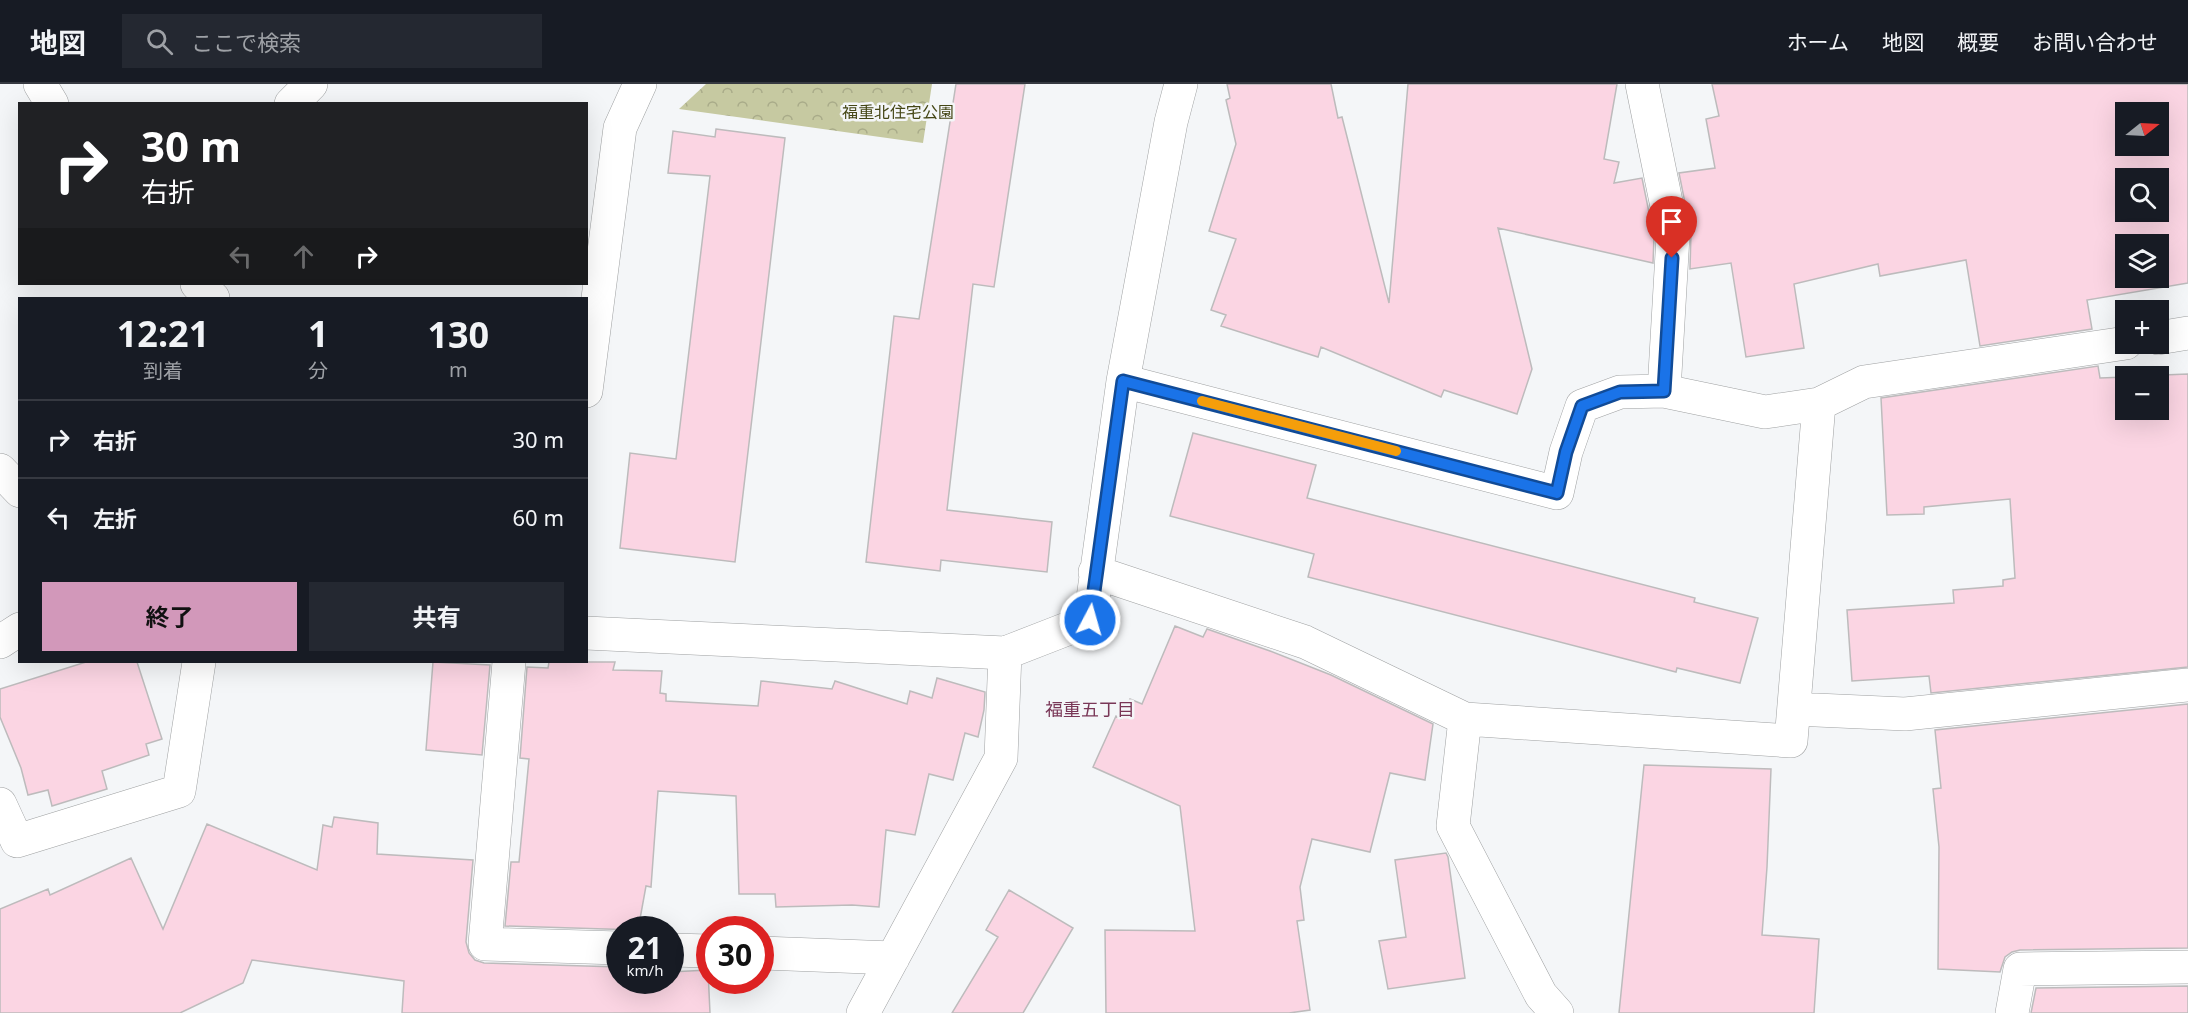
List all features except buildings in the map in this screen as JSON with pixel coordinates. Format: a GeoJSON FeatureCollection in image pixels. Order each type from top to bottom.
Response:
{"type":"FeatureCollection","features":[{"type":"Feature","properties":{"kind":"street"},"geometry":{"type":"LineString","coordinates":[[40,84],[51,102]]}},
{"type":"Feature","properties":{"kind":"street"},"geometry":{"type":"LineString","coordinates":[[293,102],[311,84]]}},
{"type":"Feature","properties":{"kind":"street"},"geometry":{"type":"LineString","coordinates":[[588,376],[620,128],[640,84]]}},
{"type":"Feature","properties":{"kind":"street"},"geometry":{"type":"LineString","coordinates":[[588,633],[1005,653],[1090,620],[1123,381],[1171,122],[1181,84]]}},
{"type":"Feature","properties":{"kind":"street"},"geometry":{"type":"LineString","coordinates":[[1642,84],[1673,236],[1664,391]]}},
{"type":"Feature","properties":{"kind":"street"},"geometry":{"type":"LineString","coordinates":[[198,285],[212,297]]}},
{"type":"Feature","properties":{"kind":"street"},"geometry":{"type":"LineString","coordinates":[[2169,336],[2188,333]]}},
{"type":"Feature","properties":{"kind":"street"},"geometry":{"type":"LineString","coordinates":[[1123,381],[1557,493],[1566,452],[1582,406],[1620,392],[1664,391],[1765,412],[1819,404],[1864,382],[2115,345]]}},
{"type":"Feature","properties":{"kind":"street"},"geometry":{"type":"LineString","coordinates":[[1095,572],[1305,642],[1465,718],[1791,741],[1819,404]]}},
{"type":"Feature","properties":{"kind":"street"},"geometry":{"type":"LineString","coordinates":[[0,470],[18,489]]}},
{"type":"Feature","properties":{"kind":"street"},"geometry":{"type":"LineString","coordinates":[[0,642],[18,630]]}},
{"type":"Feature","properties":{"kind":"street"},"geometry":{"type":"LineString","coordinates":[[862,1013],[1001,759],[1005,653]]}},
{"type":"Feature","properties":{"kind":"street"},"geometry":{"type":"LineString","coordinates":[[0,804],[17,842],[179,791],[199,663]]}},
{"type":"Feature","properties":{"kind":"street"},"geometry":{"type":"LineString","coordinates":[[509,663],[485,944],[606,948]]}},
{"type":"Feature","properties":{"kind":"street"},"geometry":{"type":"LineString","coordinates":[[1794,709],[1905,714],[2188,685]]}},
{"type":"Feature","properties":{"kind":"street"},"geometry":{"type":"LineString","coordinates":[[1465,718],[1453,826],[1541,994],[1557,1013]]}},
{"type":"Feature","properties":{"kind":"street"},"geometry":{"type":"LineString","coordinates":[[774,954],[893,958]]}},
{"type":"Feature","properties":{"kind":"street"},"geometry":{"type":"LineString","coordinates":[[2012,1013],[2020,969],[2188,967]]}},
{"type":"Feature","properties":{"kind":"green space","name":"福重北住宅公園"},"geometry":{"type":"Polygon","coordinates":[[[706,84],[932,84],[923,143],[679,109],[706,84]]]}},
{"type":"Feature","properties":{"kind":"slow traffic"},"geometry":{"type":"LineString","coordinates":[[1202,401],[1396,451]]}},
{"type":"Feature","properties":{"kind":"district","name":"福重五丁目"},"geometry":{"type":"Point","coordinates":[1090,709]}},
{"type":"Feature","properties":{"kind":"route"},"geometry":{"type":"LineString","coordinates":[[1090,620],[1123,381],[1557,493],[1566,452],[1582,406],[1620,392],[1664,391],[1672,258]]}}]}
